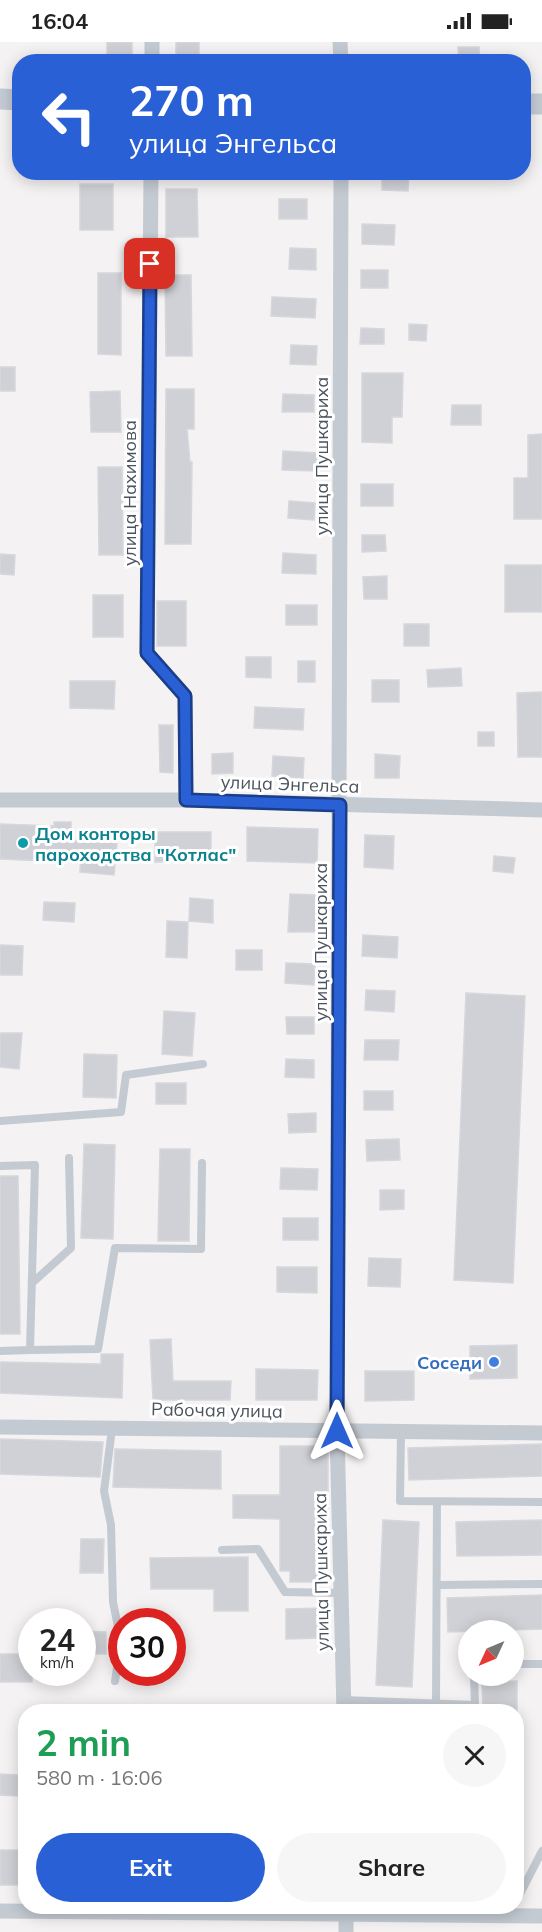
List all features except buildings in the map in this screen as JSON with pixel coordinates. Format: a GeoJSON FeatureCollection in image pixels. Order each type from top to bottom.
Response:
{"type":"FeatureCollection","features":[{"type":"Feature","properties":{"kind":"street","name":"улица Нахимова"},"geometry":{"type":"LineString","coordinates":[[151,180],[147,653],[185,696],[186,800]]}},
{"type":"Feature","properties":{"kind":"street","name":"улица Пушкариха"},"geometry":{"type":"LineString","coordinates":[[341,180],[337,1431],[343,1704]]}},
{"type":"Feature","properties":{"kind":"street","name":"улица Энгельса"},"geometry":{"type":"LineString","coordinates":[[0,800],[186,800],[542,810]]}},
{"type":"Feature","properties":{"kind":"street","name":"Рабочая улица"},"geometry":{"type":"LineString","coordinates":[[0,1427],[542,1433]]}},
{"type":"Feature","properties":{"kind":"street"},"geometry":{"type":"LineString","coordinates":[[0,1911],[18,1911]]}},
{"type":"Feature","properties":{"kind":"street"},"geometry":{"type":"LineString","coordinates":[[346,1914],[346,1932]]}},
{"type":"Feature","properties":{"kind":"street"},"geometry":{"type":"LineString","coordinates":[[524,1914],[542,1916]]}},
{"type":"Feature","properties":{"kind":"lane"},"geometry":{"type":"LineString","coordinates":[[0,1121],[121,1112],[126,1075],[202,1064]]}},
{"type":"Feature","properties":{"kind":"lane"},"geometry":{"type":"LineString","coordinates":[[32,1283],[70,1248],[69,1158]]}},
{"type":"Feature","properties":{"kind":"lane"},"geometry":{"type":"LineString","coordinates":[[0,1351],[98,1349],[115,1248],[201,1249],[202,1163]]}},
{"type":"Feature","properties":{"kind":"lane"},"geometry":{"type":"LineString","coordinates":[[0,1166],[35,1165],[30,1350]]}},
{"type":"Feature","properties":{"kind":"lane"},"geometry":{"type":"LineString","coordinates":[[112,1429],[104,1491],[111,1525],[114,1608]]}},
{"type":"Feature","properties":{"kind":"lane"},"geometry":{"type":"LineString","coordinates":[[401,1432],[400,1501],[542,1502]]}},
{"type":"Feature","properties":{"kind":"lane"},"geometry":{"type":"LineString","coordinates":[[436,1703],[437,1503]]}},
{"type":"Feature","properties":{"kind":"lane"},"geometry":{"type":"LineString","coordinates":[[222,1550],[258,1550],[285,1592],[341,1593]]}},
{"type":"Feature","properties":{"kind":"lane"},"geometry":{"type":"LineString","coordinates":[[438,1586],[542,1584]]}},
{"type":"Feature","properties":{"kind":"lane"},"geometry":{"type":"LineString","coordinates":[[524,1664],[542,1664]]}},
{"type":"Feature","properties":{"kind":"lane"},"geometry":{"type":"LineString","coordinates":[[474,1686],[475,1704]]}},
{"type":"Feature","properties":{"kind":"lane"},"geometry":{"type":"LineString","coordinates":[[405,1704],[444,1704]]}},
{"type":"Feature","properties":{"kind":"lane"},"geometry":{"type":"LineString","coordinates":[[524,1886],[542,1851]]}},
{"type":"Feature","properties":{"kind":"place","name":"Дом конторы пароходства \"Котлас\""},"geometry":{"type":"Point","coordinates":[23,843]}},
{"type":"Feature","properties":{"kind":"place","name":"Соседи"},"geometry":{"type":"Point","coordinates":[494,1362]}},
{"type":"Feature","properties":{"kind":"route"},"geometry":{"type":"LineString","coordinates":[[150,264],[147,653],[185,696],[186,800],[340,805],[337,1431]]}}]}
